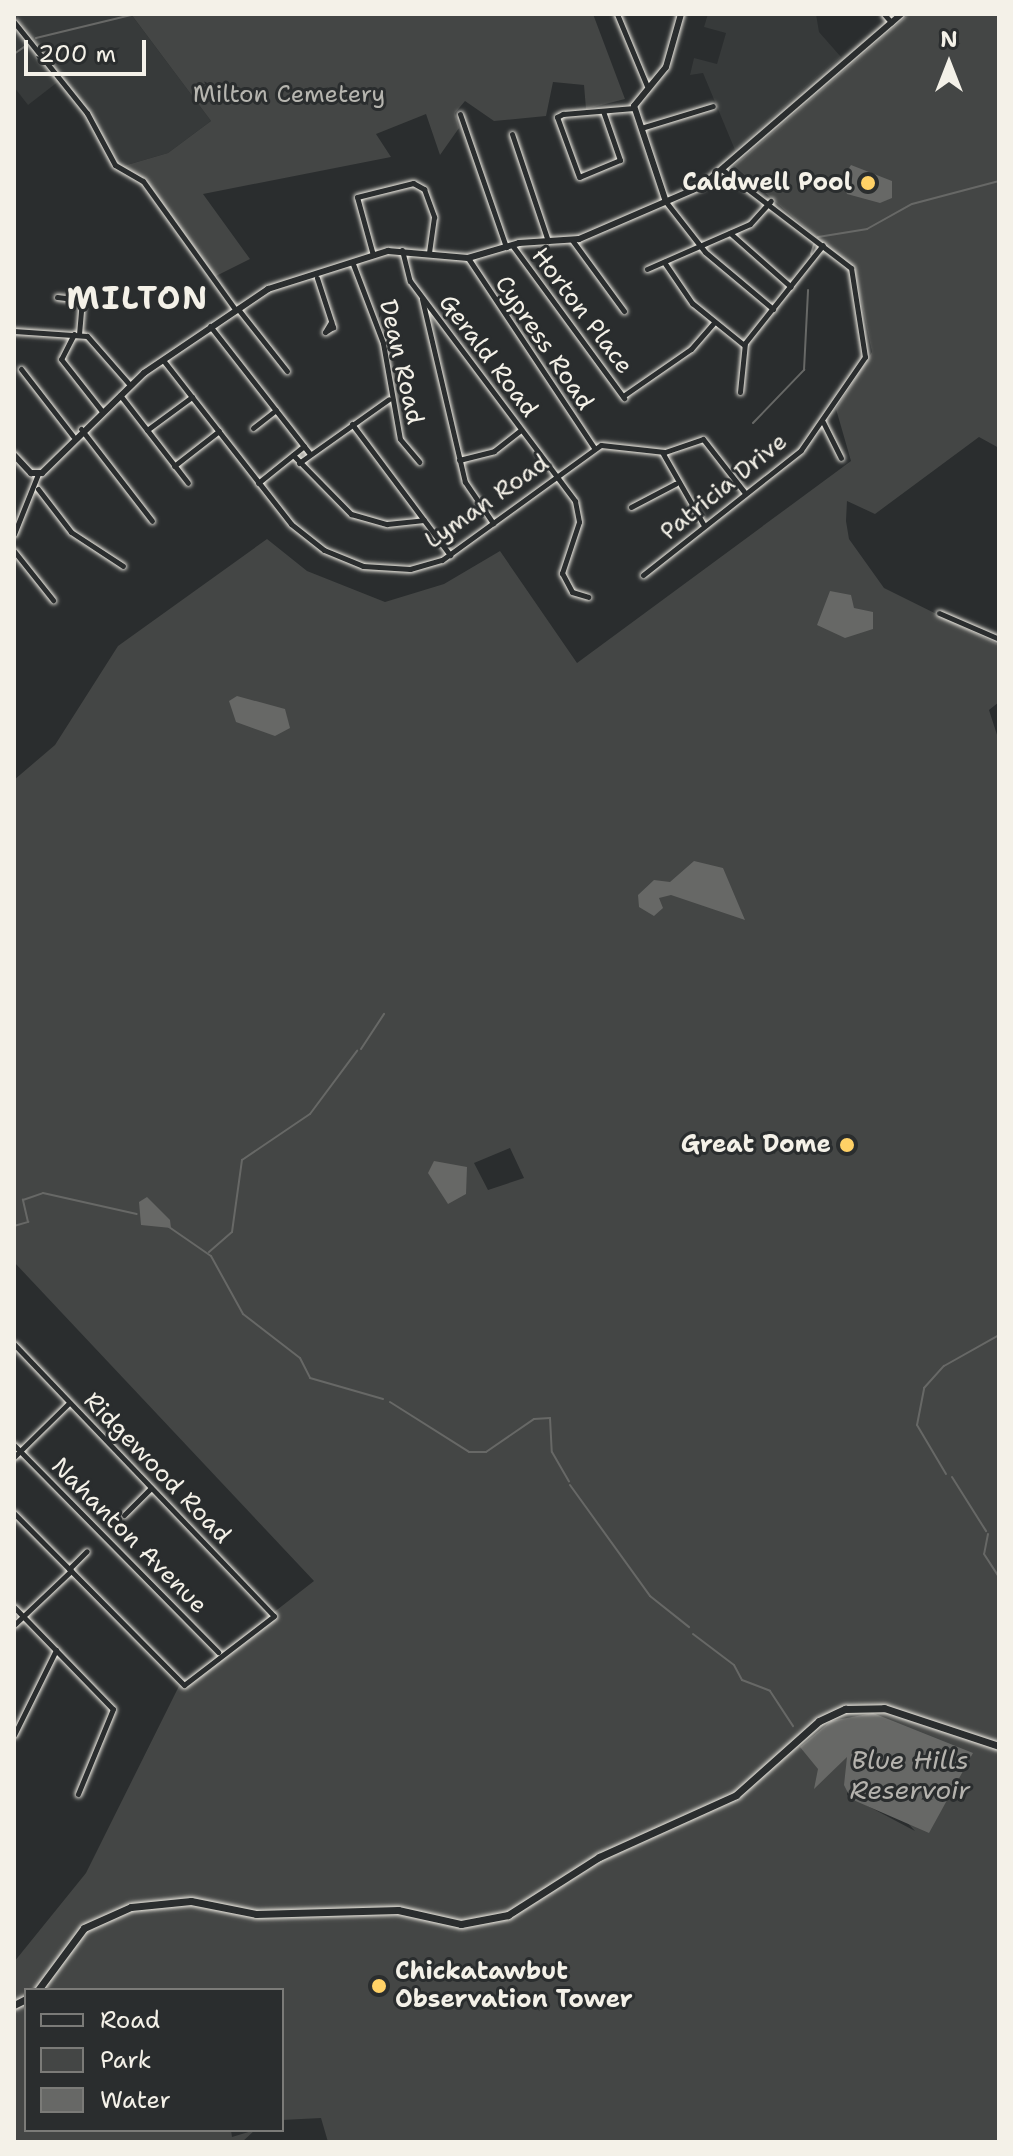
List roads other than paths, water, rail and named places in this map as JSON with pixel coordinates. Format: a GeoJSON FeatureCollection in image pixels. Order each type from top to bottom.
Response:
{"type":"FeatureCollection","features":[{"type":"Feature","properties":{"kind":"main road"},"geometry":{"type":"LineString","coordinates":[[39,1988],[84,1928],[131,1907],[191,1901],[251,1913],[398,1910],[461,1924],[508,1915],[609,1851],[736,1795],[819,1721],[845,1709],[884,1708],[999,1746]]}},
{"type":"Feature","properties":{"kind":"street"},"geometry":{"type":"LineString","coordinates":[[617,14],[647,86]]}},
{"type":"Feature","properties":{"kind":"street"},"geometry":{"type":"LineString","coordinates":[[681,14],[666,67],[647,86],[634,108],[640,128],[666,202],[701,246],[773,309]]}},
{"type":"Feature","properties":{"kind":"street"},"geometry":{"type":"LineString","coordinates":[[884,14],[891,22]]}},
{"type":"Feature","properties":{"kind":"street"},"geometry":{"type":"LineString","coordinates":[[14,534],[38,489],[38,474],[73,436],[163,359],[236,308],[273,287],[317,278],[373,255],[402,250],[468,258],[509,246],[572,240],[666,202],[723,170],[901,14]]}},
{"type":"Feature","properties":{"kind":"street"},"geometry":{"type":"LineString","coordinates":[[14,22],[89,116],[115,165],[143,181],[236,308],[287,371]]}},
{"type":"Feature","properties":{"kind":"street"},"geometry":{"type":"LineString","coordinates":[[640,128],[713,106]]}},
{"type":"Feature","properties":{"kind":"street"},"geometry":{"type":"LineString","coordinates":[[603,111],[620,160],[584,177],[574,171],[557,117],[603,111],[634,108]]}},
{"type":"Feature","properties":{"kind":"street","name":"Horton Place"},"geometry":{"type":"LineString","coordinates":[[460,114],[509,246],[624,397],[691,349],[714,323]]}},
{"type":"Feature","properties":{"kind":"street"},"geometry":{"type":"LineString","coordinates":[[512,134],[548,241]]}},
{"type":"Feature","properties":{"kind":"street","name":"Patricia Drive"},"geometry":{"type":"LineString","coordinates":[[643,575],[703,524],[798,452],[823,422],[865,355],[852,271],[771,201],[723,170]]}},
{"type":"Feature","properties":{"kind":"street"},"geometry":{"type":"LineString","coordinates":[[373,255],[357,197],[413,183],[422,187],[433,214],[429,254]]}},
{"type":"Feature","properties":{"kind":"street"},"geometry":{"type":"LineString","coordinates":[[647,269],[730,233],[771,201]]}},
{"type":"Feature","properties":{"kind":"street"},"geometry":{"type":"LineString","coordinates":[[730,233],[791,287]]}},
{"type":"Feature","properties":{"kind":"street"},"geometry":{"type":"LineString","coordinates":[[572,240],[624,311]]}},
{"type":"Feature","properties":{"kind":"street"},"geometry":{"type":"LineString","coordinates":[[740,392],[744,345],[823,245]]}},
{"type":"Feature","properties":{"kind":"street","name":"Gerald Road"},"geometry":{"type":"LineString","coordinates":[[402,250],[406,275],[556,475],[580,513],[563,579],[588,597]]}},
{"type":"Feature","properties":{"kind":"street","name":"Cypress Road"},"geometry":{"type":"LineString","coordinates":[[468,258],[594,448]]}},
{"type":"Feature","properties":{"kind":"street"},"geometry":{"type":"LineString","coordinates":[[664,262],[714,323],[744,345]]}},
{"type":"Feature","properties":{"kind":"street","name":"Dean Road"},"geometry":{"type":"LineString","coordinates":[[353,264],[383,343],[389,399],[403,447],[419,462]]}},
{"type":"Feature","properties":{"kind":"street"},"geometry":{"type":"LineString","coordinates":[[317,278],[331,322]]}},
{"type":"Feature","properties":{"kind":"street"},"geometry":{"type":"LineString","coordinates":[[57,297],[82,300],[77,334],[61,359],[101,410]]}},
{"type":"Feature","properties":{"kind":"street"},"geometry":{"type":"LineString","coordinates":[[423,299],[468,490],[493,523]]}},
{"type":"Feature","properties":{"kind":"street"},"geometry":{"type":"LineString","coordinates":[[210,326],[310,454]]}},
{"type":"Feature","properties":{"kind":"street"},"geometry":{"type":"LineString","coordinates":[[14,331],[77,334],[94,341],[130,385]]}},
{"type":"Feature","properties":{"kind":"street","name":"Lyman Road"},"geometry":{"type":"LineString","coordinates":[[163,359],[296,528],[339,558],[397,569],[450,555],[594,448]]}},
{"type":"Feature","properties":{"kind":"street"},"geometry":{"type":"LineString","coordinates":[[21,369],[73,436]]}},
{"type":"Feature","properties":{"kind":"street"},"geometry":{"type":"LineString","coordinates":[[119,394],[188,483]]}},
{"type":"Feature","properties":{"kind":"street"},"geometry":{"type":"LineString","coordinates":[[147,430],[192,397]]}},
{"type":"Feature","properties":{"kind":"street"},"geometry":{"type":"LineString","coordinates":[[299,463],[389,399]]}},
{"type":"Feature","properties":{"kind":"street"},"geometry":{"type":"LineString","coordinates":[[253,428],[276,410]]}},
{"type":"Feature","properties":{"kind":"street"},"geometry":{"type":"LineString","coordinates":[[823,422],[841,458]]}},
{"type":"Feature","properties":{"kind":"street"},"geometry":{"type":"LineString","coordinates":[[352,424],[450,555]]}},
{"type":"Feature","properties":{"kind":"street"},"geometry":{"type":"LineString","coordinates":[[81,429],[152,521]]}},
{"type":"Feature","properties":{"kind":"street"},"geometry":{"type":"LineString","coordinates":[[459,460],[494,451],[521,430]]}},
{"type":"Feature","properties":{"kind":"street"},"geometry":{"type":"LineString","coordinates":[[174,466],[219,431]]}},
{"type":"Feature","properties":{"kind":"street"},"geometry":{"type":"LineString","coordinates":[[594,448],[662,452],[703,439],[745,493]]}},
{"type":"Feature","properties":{"kind":"street"},"geometry":{"type":"LineString","coordinates":[[258,483],[304,446]]}},
{"type":"Feature","properties":{"kind":"street"},"geometry":{"type":"LineString","coordinates":[[662,452],[675,484],[703,524]]}},
{"type":"Feature","properties":{"kind":"street"},"geometry":{"type":"LineString","coordinates":[[14,455],[38,474]]}},
{"type":"Feature","properties":{"kind":"street"},"geometry":{"type":"LineString","coordinates":[[293,455],[328,498],[357,516],[393,525],[424,520]]}},
{"type":"Feature","properties":{"kind":"street"},"geometry":{"type":"LineString","coordinates":[[631,507],[675,484]]}},
{"type":"Feature","properties":{"kind":"street"},"geometry":{"type":"LineString","coordinates":[[38,489],[71,532],[123,566]]}},
{"type":"Feature","properties":{"kind":"street"},"geometry":{"type":"LineString","coordinates":[[14,551],[53,600]]}},
{"type":"Feature","properties":{"kind":"street"},"geometry":{"type":"LineString","coordinates":[[939,613],[999,639]]}},
{"type":"Feature","properties":{"kind":"street","name":"Ridgewood Road"},"geometry":{"type":"LineString","coordinates":[[14,1344],[274,1616],[218,1653]]}},
{"type":"Feature","properties":{"kind":"street"},"geometry":{"type":"LineString","coordinates":[[14,1457],[69,1403]]}},
{"type":"Feature","properties":{"kind":"street","name":"Nahanton Avenue"},"geometry":{"type":"LineString","coordinates":[[14,1445],[218,1653]]}},
{"type":"Feature","properties":{"kind":"street"},"geometry":{"type":"LineString","coordinates":[[124,1515],[151,1488]]}},
{"type":"Feature","properties":{"kind":"street"},"geometry":{"type":"LineString","coordinates":[[14,1513],[184,1685],[218,1653]]}},
{"type":"Feature","properties":{"kind":"street"},"geometry":{"type":"LineString","coordinates":[[14,1625],[87,1551]]}},
{"type":"Feature","properties":{"kind":"street"},"geometry":{"type":"LineString","coordinates":[[14,1607],[115,1714],[78,1794]]}},
{"type":"Feature","properties":{"kind":"street"},"geometry":{"type":"LineString","coordinates":[[14,1735],[56,1650]]}},
{"type":"Feature","properties":{"kind":"water","name":"Caldwell Pool"},"geometry":{"type":"Polygon","coordinates":[[[851,165],[892,181],[892,198],[880,203],[847,194],[841,180],[851,165]]]}},
{"type":"Feature","properties":{"kind":"water"},"geometry":{"type":"Polygon","coordinates":[[[830,591],[851,595],[854,608],[873,612],[873,629],[845,638],[817,625],[830,591]]]}},
{"type":"Feature","properties":{"kind":"water"},"geometry":{"type":"Polygon","coordinates":[[[237,696],[285,709],[290,728],[275,736],[236,722],[229,701],[237,696]]]}},
{"type":"Feature","properties":{"kind":"water"},"geometry":{"type":"Polygon","coordinates":[[[694,861],[723,868],[745,920],[671,895],[659,898],[663,908],[654,916],[639,907],[638,895],[654,880],[670,882],[694,861]]]}},
{"type":"Feature","properties":{"kind":"water"},"geometry":{"type":"Polygon","coordinates":[[[434,1161],[467,1167],[466,1194],[448,1204],[428,1173],[434,1161]]]}},
{"type":"Feature","properties":{"kind":"water"},"geometry":{"type":"Polygon","coordinates":[[[147,1197],[170,1220],[171,1228],[141,1225],[139,1202],[147,1197]]]}},
{"type":"Feature","properties":{"kind":"water","name":"Blue Hills Reservoir"},"geometry":{"type":"Polygon","coordinates":[[[873,1713],[973,1753],[929,1833],[851,1799],[844,1785],[847,1757],[814,1789],[818,1769],[800,1747],[831,1721],[873,1713]]]}},
{"type":"Feature","properties":{"kind":"waterway"},"geometry":{"type":"LineString","coordinates":[[36,38],[135,14]]}},
{"type":"Feature","properties":{"kind":"waterway"},"geometry":{"type":"LineString","coordinates":[[14,54],[27,45]]}},
{"type":"Feature","properties":{"kind":"waterway"},"geometry":{"type":"LineString","coordinates":[[818,237],[867,229],[912,204],[999,181]]}},
{"type":"Feature","properties":{"kind":"waterway"},"geometry":{"type":"LineString","coordinates":[[811,254],[814,244]]}},
{"type":"Feature","properties":{"kind":"waterway"},"geometry":{"type":"LineString","coordinates":[[753,423],[804,370],[808,290]]}},
{"type":"Feature","properties":{"kind":"waterway"},"geometry":{"type":"LineString","coordinates":[[361,1049],[384,1014]]}},
{"type":"Feature","properties":{"kind":"waterway"},"geometry":{"type":"LineString","coordinates":[[209,1252],[232,1232],[242,1160],[310,1114],[357,1051]]}},
{"type":"Feature","properties":{"kind":"waterway"},"geometry":{"type":"LineString","coordinates":[[14,1226],[28,1222],[23,1200],[43,1193],[137,1214]]}},
{"type":"Feature","properties":{"kind":"waterway"},"geometry":{"type":"LineString","coordinates":[[169,1227],[211,1256],[243,1314],[300,1358],[310,1378],[383,1399]]}},
{"type":"Feature","properties":{"kind":"waterway"},"geometry":{"type":"LineString","coordinates":[[946,1474],[917,1425],[924,1388],[944,1366],[999,1335]]}},
{"type":"Feature","properties":{"kind":"waterway"},"geometry":{"type":"LineString","coordinates":[[390,1402],[469,1452],[486,1452],[534,1419],[550,1418],[552,1452],[569,1482]]}},
{"type":"Feature","properties":{"kind":"waterway"},"geometry":{"type":"LineString","coordinates":[[952,1477],[986,1531]]}},
{"type":"Feature","properties":{"kind":"waterway"},"geometry":{"type":"LineString","coordinates":[[570,1485],[650,1596],[689,1627]]}},
{"type":"Feature","properties":{"kind":"waterway"},"geometry":{"type":"LineString","coordinates":[[988,1534],[984,1554],[999,1577]]}},
{"type":"Feature","properties":{"kind":"waterway"},"geometry":{"type":"LineString","coordinates":[[693,1634],[734,1665],[742,1680],[770,1691],[793,1726]]}},
{"type":"Feature","properties":{"kind":"place","name":"Caldwell Pool"},"geometry":{"type":"Point","coordinates":[868,183]}},
{"type":"Feature","properties":{"kind":"place","name":"Great Dome"},"geometry":{"type":"Point","coordinates":[847,1145]}},
{"type":"Feature","properties":{"kind":"place","name":"Chickatawbut Observation Tower"},"geometry":{"type":"Point","coordinates":[379,1986]}},
{"type":"Feature","properties":{"kind":"district","name":"MILTON"},"geometry":{"type":"Point","coordinates":[138,298]}},
{"type":"Feature","properties":{"kind":"park label","name":"Milton Cemetery"},"geometry":{"type":"Point","coordinates":[289,95]}}]}
